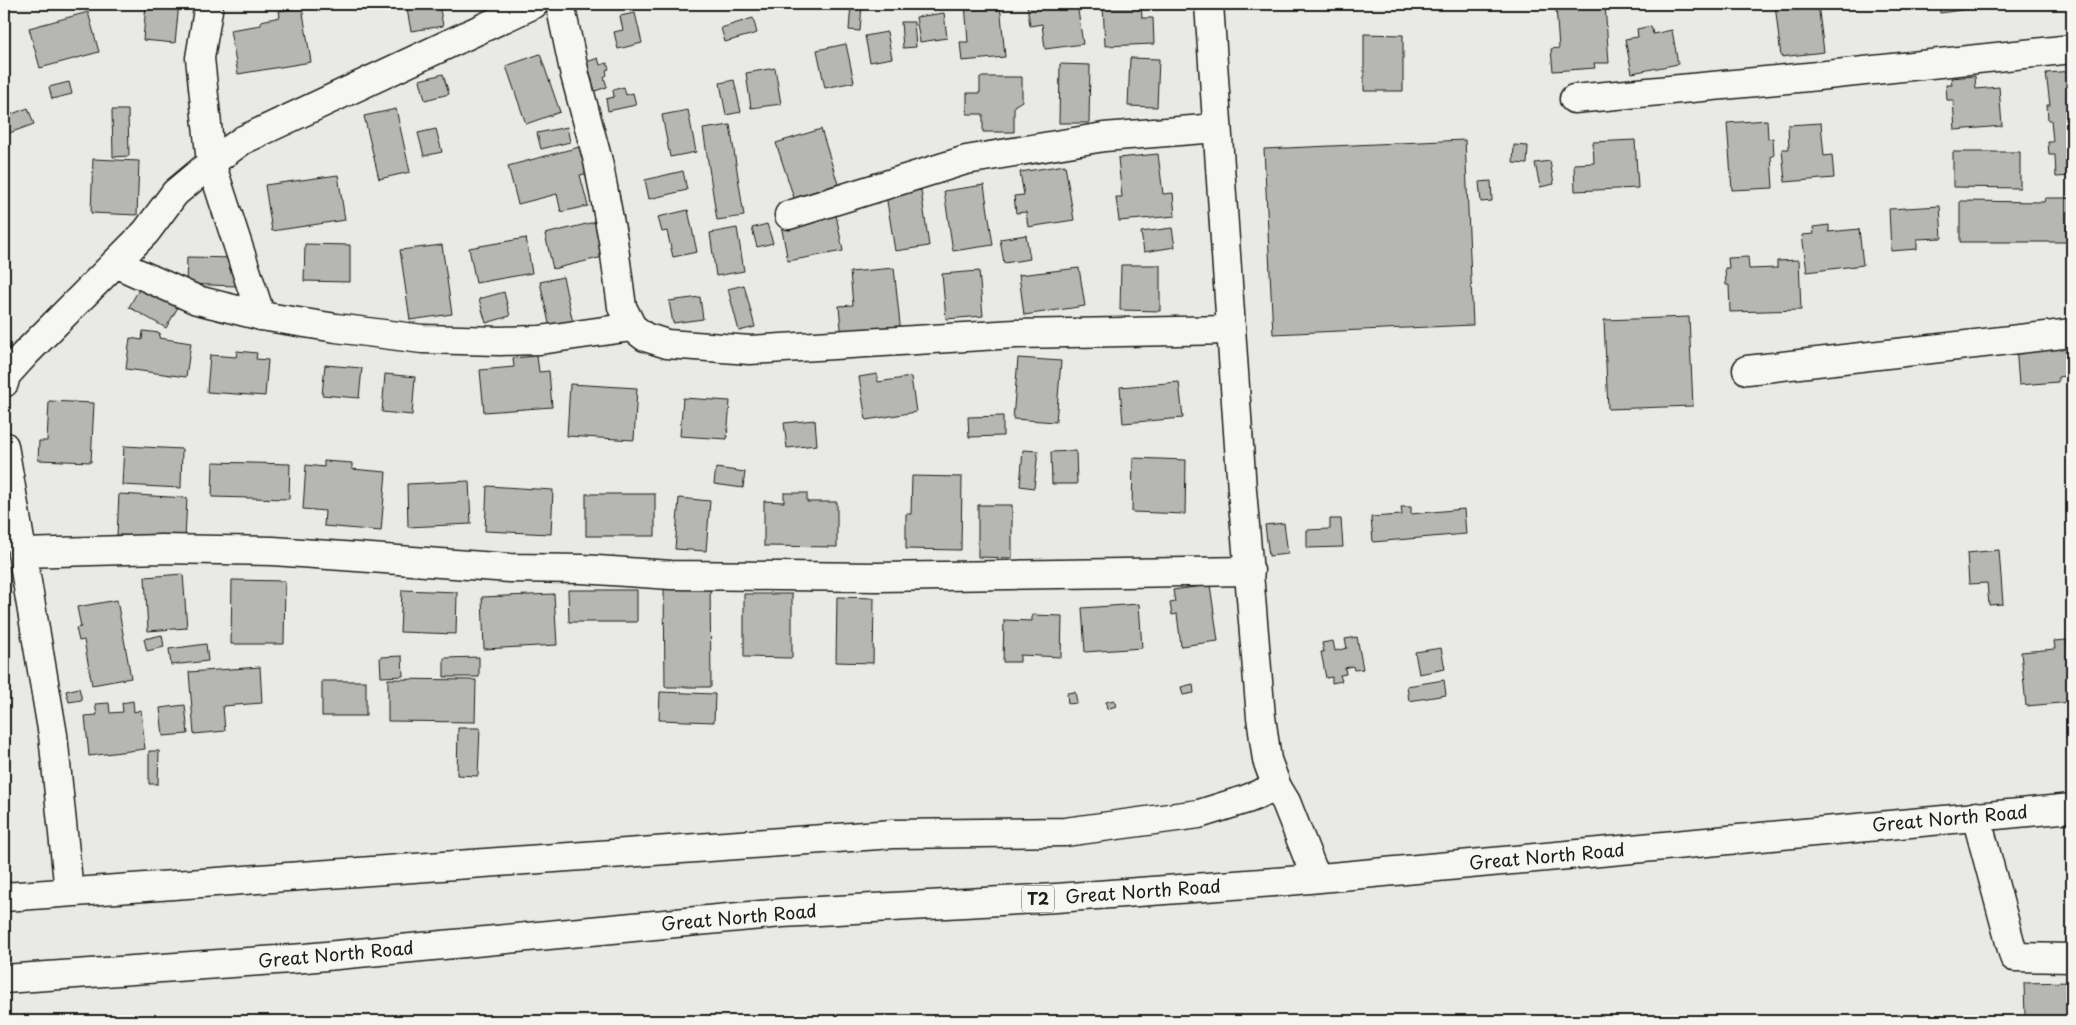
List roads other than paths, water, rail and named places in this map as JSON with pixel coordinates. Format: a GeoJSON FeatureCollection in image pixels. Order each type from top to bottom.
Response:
{"type":"FeatureCollection","features":[{"type":"Feature","properties":{"kind":"main road"},"geometry":{"type":"LineString","coordinates":[[209,4],[200,58],[211,163],[262,316]]}},
{"type":"Feature","properties":{"kind":"main road"},"geometry":{"type":"LineString","coordinates":[[4,376],[146,232],[175,193],[211,163],[243,140],[534,4]]}},
{"type":"Feature","properties":{"kind":"main road"},"geometry":{"type":"LineString","coordinates":[[560,4],[575,75],[598,161],[613,240],[622,307],[632,328],[644,337],[667,344],[750,350],[1015,334],[1231,330]]}},
{"type":"Feature","properties":{"kind":"main road"},"geometry":{"type":"LineString","coordinates":[[1209,4],[1242,490],[1250,571],[1260,717],[1267,760],[1316,878]]}},
{"type":"Feature","properties":{"kind":"main road"},"geometry":{"type":"LineString","coordinates":[[1574,99],[1808,78],[2072,49]]}},
{"type":"Feature","properties":{"kind":"main road"},"geometry":{"type":"LineString","coordinates":[[789,215],[966,160],[1104,137],[1217,128]]}},
{"type":"Feature","properties":{"kind":"main road"},"geometry":{"type":"LineString","coordinates":[[115,263],[197,300],[262,316],[422,339],[459,341],[540,340],[632,328]]}},
{"type":"Feature","properties":{"kind":"main road"},"geometry":{"type":"LineString","coordinates":[[1747,370],[2072,333]]}},
{"type":"Feature","properties":{"kind":"main road"},"geometry":{"type":"LineString","coordinates":[[4,446],[53,735],[69,892]]}},
{"type":"Feature","properties":{"kind":"main road"},"geometry":{"type":"LineString","coordinates":[[22,553],[161,550],[273,551],[510,568],[671,575],[878,577],[1250,571]]}},
{"type":"Feature","properties":{"kind":"main road"},"geometry":{"type":"LineString","coordinates":[[4,897],[893,834],[1064,832],[1199,814],[1247,799],[1277,787]]}},
{"type":"Feature","properties":{"kind":"main road","name":"Great North Road"},"geometry":{"type":"LineString","coordinates":[[4,979],[305,958],[782,913],[1066,897],[1316,878],[2072,808]]}},
{"type":"Feature","properties":{"kind":"main road"},"geometry":{"type":"LineString","coordinates":[[1976,816],[2014,957],[2072,958]]}}]}
